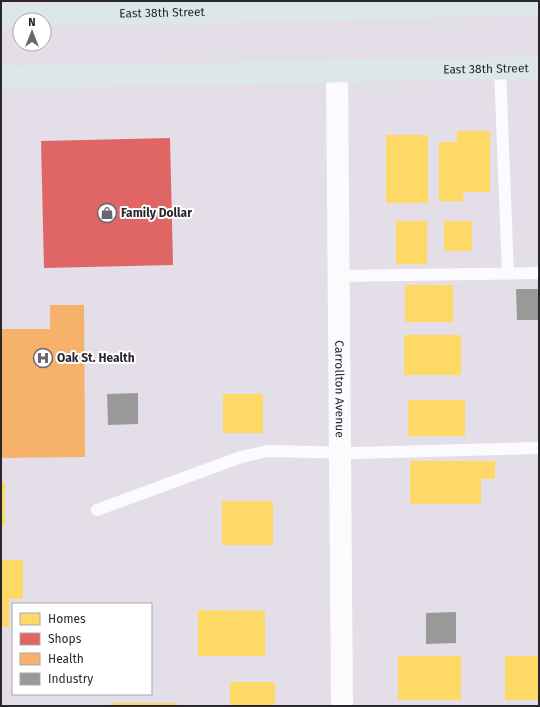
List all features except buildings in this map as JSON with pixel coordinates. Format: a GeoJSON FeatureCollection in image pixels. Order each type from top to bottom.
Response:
{"type":"FeatureCollection","features":[{"type":"Feature","properties":{"kind":"main road","name":"East 38th Street"},"geometry":{"type":"LineString","coordinates":[[1,16],[94,8],[341,5],[539,5]]}},
{"type":"Feature","properties":{"kind":"main road","name":"East 38th Street"},"geometry":{"type":"LineString","coordinates":[[1,77],[539,68]]}},
{"type":"Feature","properties":{"kind":"street","name":"Carrollton Avenue"},"geometry":{"type":"LineString","coordinates":[[338,71],[338,276],[342,706]]}},
{"type":"Feature","properties":{"kind":"lane"},"geometry":{"type":"LineString","coordinates":[[500,68],[508,274]]}},
{"type":"Feature","properties":{"kind":"lane"},"geometry":{"type":"LineString","coordinates":[[338,276],[539,273]]}},
{"type":"Feature","properties":{"kind":"lane"},"geometry":{"type":"LineString","coordinates":[[97,510],[241,457],[268,451],[355,453],[539,448]]}},
{"type":"Feature","properties":{"kind":"place","name":"Family Dollar"},"geometry":{"type":"Point","coordinates":[107,213]}},
{"type":"Feature","properties":{"kind":"place","name":"Oak St. Health"},"geometry":{"type":"Point","coordinates":[43,358]}}]}
